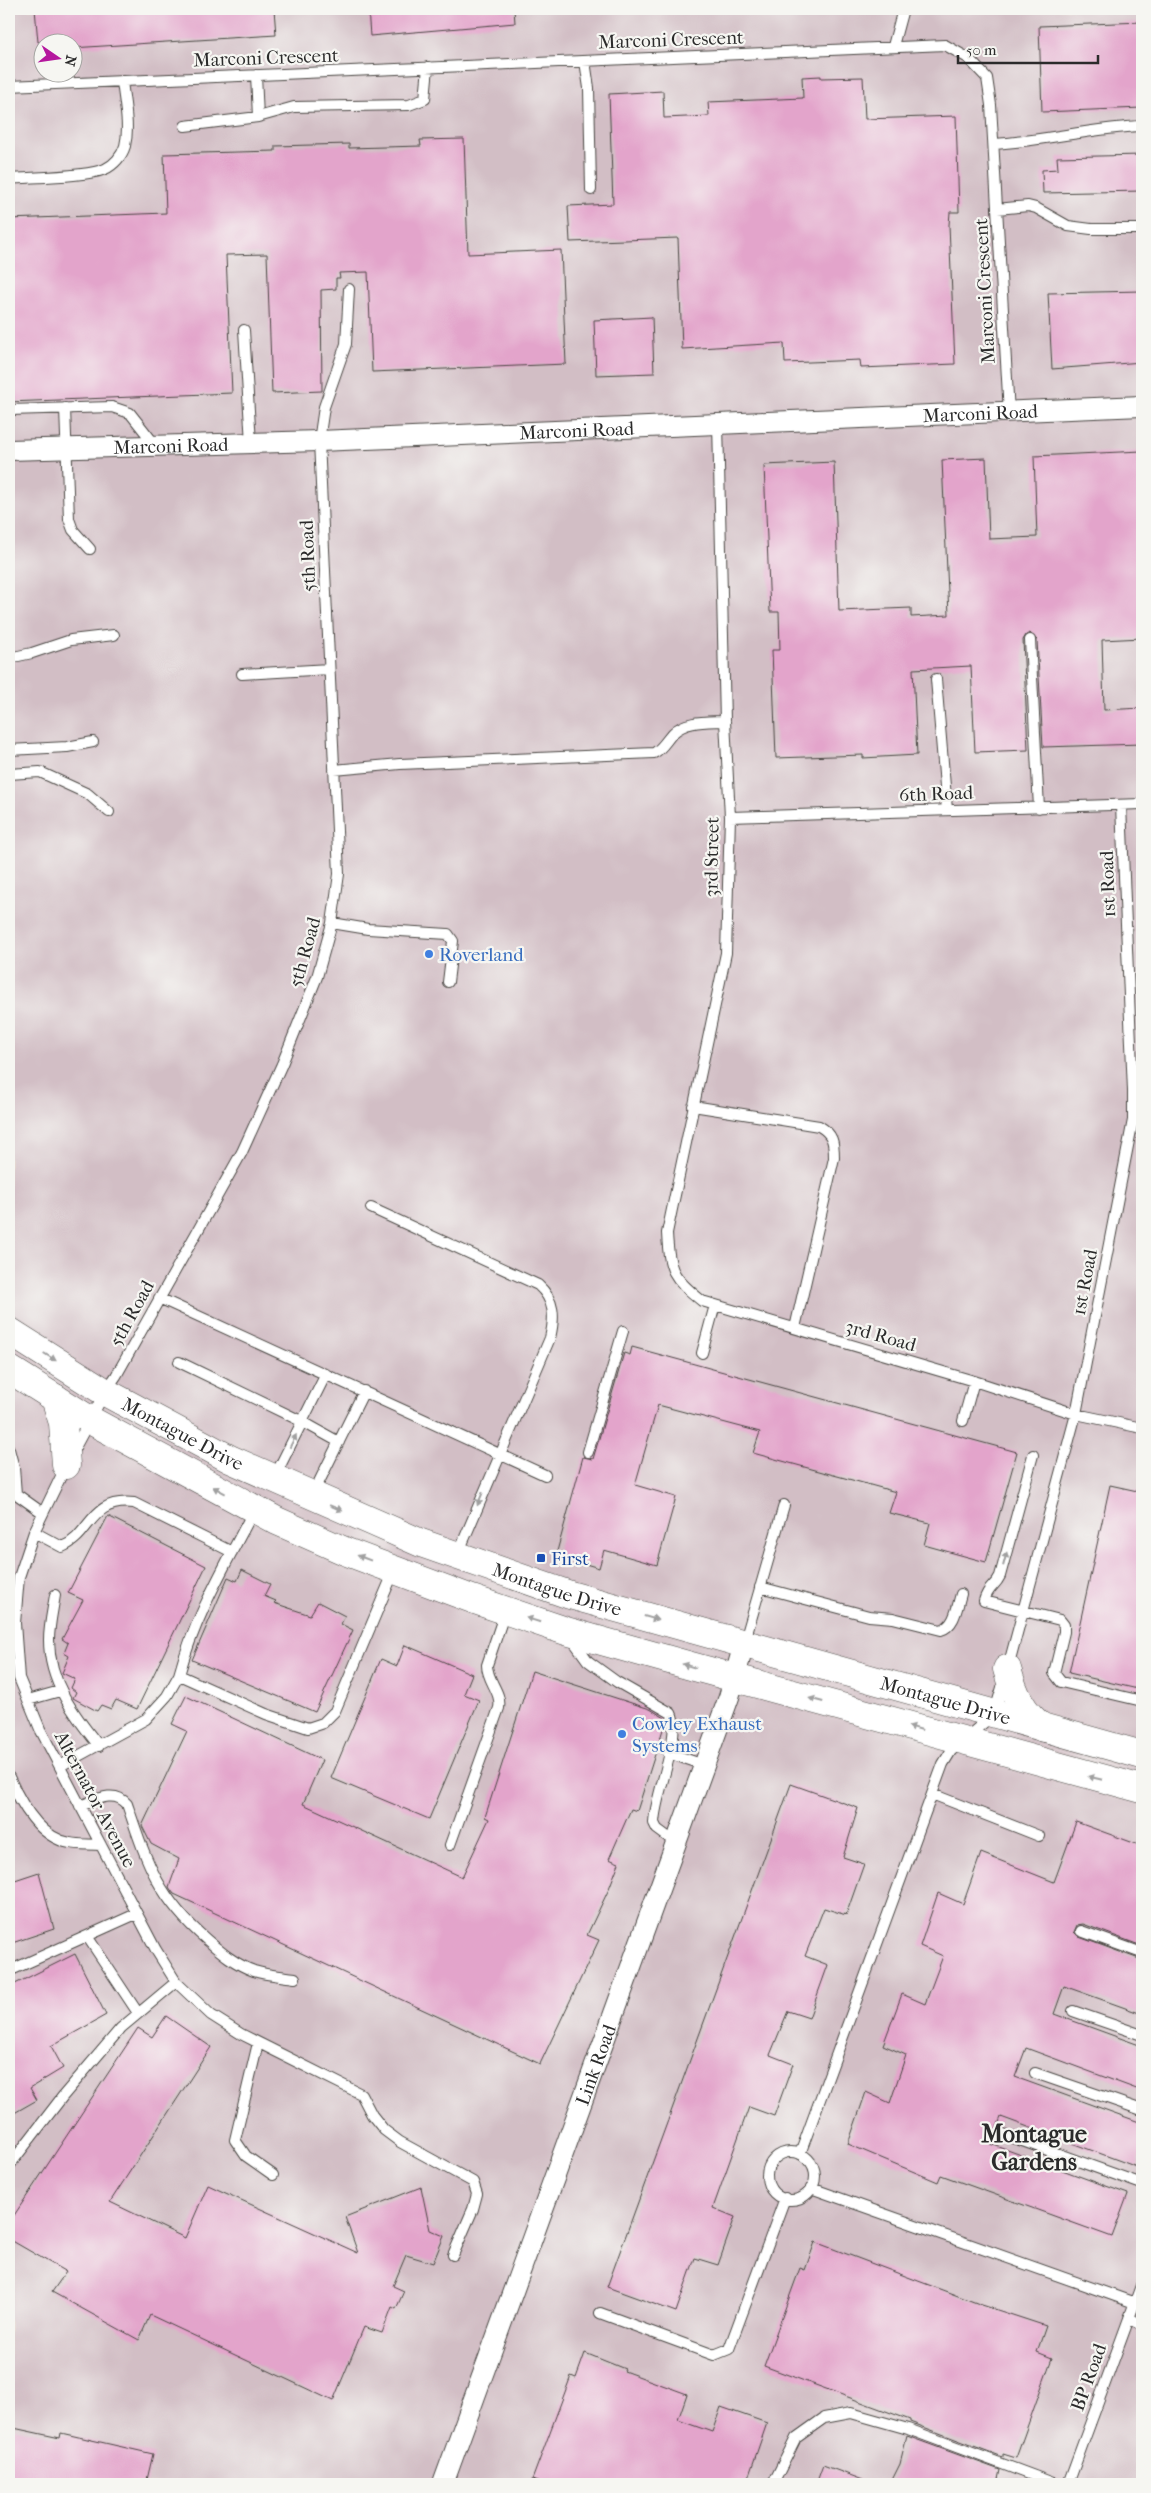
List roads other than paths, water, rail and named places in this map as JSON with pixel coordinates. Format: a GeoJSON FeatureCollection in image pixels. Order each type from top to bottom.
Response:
{"type":"FeatureCollection","features":[{"type":"Feature","properties":{"kind":"main road","name":"Montague Drive"},"geometry":{"type":"LineString","coordinates":[[9,1331],[105,1392],[230,1459],[312,1497],[457,1557],[570,1595],[1142,1755]]}},
{"type":"Feature","properties":{"kind":"main road","name":"Montague Drive"},"geometry":{"type":"LineString","coordinates":[[9,1369],[90,1420],[255,1509],[338,1548],[394,1570],[505,1611],[566,1631],[1142,1789]]}},
{"type":"Feature","properties":{"kind":"main road"},"geometry":{"type":"LineString","coordinates":[[55,1398],[63,1423],[66,1465]]}},
{"type":"Feature","properties":{"kind":"main road"},"geometry":{"type":"LineString","coordinates":[[1007,1669],[1019,1704],[1030,1718],[1044,1728]]}},
{"type":"Feature","properties":{"kind":"street","name":"Marconi Road"},"geometry":{"type":"LineString","coordinates":[[9,450],[319,441],[1142,406]]}},
{"type":"Feature","properties":{"kind":"street","name":"Link Road"},"geometry":{"type":"LineString","coordinates":[[442,2484],[736,1678],[744,1644]]}},
{"type":"Feature","properties":{"kind":"lane"},"geometry":{"type":"LineString","coordinates":[[893,46],[902,9]]}},
{"type":"Feature","properties":{"kind":"lane","name":"Marconi Crescent"},"geometry":{"type":"LineString","coordinates":[[9,86],[945,45],[968,58],[987,78],[994,144],[1009,413]]}},
{"type":"Feature","properties":{"kind":"lane"},"geometry":{"type":"LineString","coordinates":[[585,60],[589,88],[591,190]]}},
{"type":"Feature","properties":{"kind":"lane"},"geometry":{"type":"LineString","coordinates":[[185,126],[258,117],[294,107],[409,105],[419,103],[425,99],[427,92],[428,67]]}},
{"type":"Feature","properties":{"kind":"lane"},"geometry":{"type":"LineString","coordinates":[[256,75],[258,117]]}},
{"type":"Feature","properties":{"kind":"lane"},"geometry":{"type":"LineString","coordinates":[[9,179],[91,172],[111,166],[120,156],[125,146],[126,130],[122,81]]}},
{"type":"Feature","properties":{"kind":"lane"},"geometry":{"type":"LineString","coordinates":[[994,144],[1025,142],[1106,128],[1142,126]]}},
{"type":"Feature","properties":{"kind":"lane"},"geometry":{"type":"LineString","coordinates":[[997,209],[1028,206],[1036,208],[1068,226],[1091,229],[1142,229]]}},
{"type":"Feature","properties":{"kind":"lane","name":"5th Road"},"geometry":{"type":"LineString","coordinates":[[90,1420],[242,1152],[317,977],[332,923],[339,874],[319,441],[324,407],[346,344],[349,290]]}},
{"type":"Feature","properties":{"kind":"lane"},"geometry":{"type":"LineString","coordinates":[[244,330],[251,443]]}},
{"type":"Feature","properties":{"kind":"lane"},"geometry":{"type":"LineString","coordinates":[[9,410],[112,407],[130,413],[156,446]]}},
{"type":"Feature","properties":{"kind":"lane"},"geometry":{"type":"LineString","coordinates":[[65,408],[69,519],[72,530],[90,549]]}},
{"type":"Feature","properties":{"kind":"lane","name":"3rd Street"},"geometry":{"type":"LineString","coordinates":[[680,1283],[669,1260],[667,1233],[726,953],[730,817],[725,720],[718,423]]}},
{"type":"Feature","properties":{"kind":"lane"},"geometry":{"type":"LineString","coordinates":[[9,658],[32,653],[72,640],[114,635]]}},
{"type":"Feature","properties":{"kind":"lane"},"geometry":{"type":"LineString","coordinates":[[1030,640],[1039,808]]}},
{"type":"Feature","properties":{"kind":"lane"},"geometry":{"type":"LineString","coordinates":[[242,674],[329,669]]}},
{"type":"Feature","properties":{"kind":"lane"},"geometry":{"type":"LineString","coordinates":[[936,679],[947,810]]}},
{"type":"Feature","properties":{"kind":"lane"},"geometry":{"type":"LineString","coordinates":[[334,770],[400,764],[654,753],[661,749],[671,736],[684,725],[725,720]]}},
{"type":"Feature","properties":{"kind":"lane"},"geometry":{"type":"LineString","coordinates":[[9,750],[67,747],[93,742]]}},
{"type":"Feature","properties":{"kind":"lane"},"geometry":{"type":"LineString","coordinates":[[9,774],[40,772],[88,794],[109,812]]}},
{"type":"Feature","properties":{"kind":"lane","name":"6th Road"},"geometry":{"type":"LineString","coordinates":[[730,817],[1142,804]]}},
{"type":"Feature","properties":{"kind":"lane","name":"1st Road"},"geometry":{"type":"LineString","coordinates":[[994,1714],[1024,1612],[1076,1414],[1137,1120],[1133,1091],[1121,805]]}},
{"type":"Feature","properties":{"kind":"lane"},"geometry":{"type":"LineString","coordinates":[[332,923],[368,929],[448,934],[453,941],[448,982]]}},
{"type":"Feature","properties":{"kind":"lane"},"geometry":{"type":"LineString","coordinates":[[693,1106],[819,1126],[829,1132],[834,1142],[834,1158],[795,1328]]}},
{"type":"Feature","properties":{"kind":"lane"},"geometry":{"type":"LineString","coordinates":[[371,1208],[538,1285],[546,1292],[552,1304],[555,1320],[550,1338],[499,1454],[457,1557]]}},
{"type":"Feature","properties":{"kind":"lane","name":"3rd Road"},"geometry":{"type":"LineString","coordinates":[[680,1283],[702,1301],[974,1381],[1076,1414],[1142,1428]]}},
{"type":"Feature","properties":{"kind":"lane"},"geometry":{"type":"LineString","coordinates":[[158,1298],[545,1475]]}},
{"type":"Feature","properties":{"kind":"lane"},"geometry":{"type":"LineString","coordinates":[[702,1353],[715,1305]]}},
{"type":"Feature","properties":{"kind":"lane"},"geometry":{"type":"LineString","coordinates":[[588,1452],[623,1332]]}},
{"type":"Feature","properties":{"kind":"lane"},"geometry":{"type":"LineString","coordinates":[[179,1362],[303,1422],[339,1442]]}},
{"type":"Feature","properties":{"kind":"lane"},"geometry":{"type":"LineString","coordinates":[[274,1480],[326,1374]]}},
{"type":"Feature","properties":{"kind":"lane"},"geometry":{"type":"LineString","coordinates":[[963,1421],[974,1381]]}},
{"type":"Feature","properties":{"kind":"lane"},"geometry":{"type":"LineString","coordinates":[[312,1497],[364,1391]]}},
{"type":"Feature","properties":{"kind":"lane","name":"Alternator Avenue"},"geometry":{"type":"LineString","coordinates":[[90,1420],[66,1465],[14,1577],[19,1678],[28,1700],[136,1914],[176,1982],[211,2015],[258,2043],[361,2094],[372,2115],[384,2130],[400,2142],[473,2182],[477,2194],[473,2209],[453,2255]]}},
{"type":"Feature","properties":{"kind":"lane"},"geometry":{"type":"LineString","coordinates":[[9,1449],[14,1468],[12,1492],[44,1513]]}},
{"type":"Feature","properties":{"kind":"lane"},"geometry":{"type":"LineString","coordinates":[[1032,1455],[1000,1576],[989,1587],[984,1601],[1060,1620],[1064,1625],[1054,1673],[1061,1682],[1142,1701]]}},
{"type":"Feature","properties":{"kind":"lane"},"geometry":{"type":"LineString","coordinates":[[34,1532],[62,1547],[68,1544],[90,1520],[109,1504],[126,1502],[134,1503],[232,1552]]}},
{"type":"Feature","properties":{"kind":"lane"},"geometry":{"type":"LineString","coordinates":[[744,1644],[784,1505]]}},
{"type":"Feature","properties":{"kind":"lane"},"geometry":{"type":"LineString","coordinates":[[60,1766],[146,1719],[167,1696],[179,1676],[199,1618],[255,1509]]}},
{"type":"Feature","properties":{"kind":"lane"},"geometry":{"type":"LineString","coordinates":[[179,1676],[308,1728],[323,1723],[335,1711],[394,1570]]}},
{"type":"Feature","properties":{"kind":"lane"},"geometry":{"type":"LineString","coordinates":[[760,1587],[869,1616],[893,1618],[941,1630],[948,1628],[951,1623],[960,1594]]}},
{"type":"Feature","properties":{"kind":"lane"},"geometry":{"type":"LineString","coordinates":[[55,1595],[48,1640],[52,1666],[60,1691],[74,1715],[99,1746]]}},
{"type":"Feature","properties":{"kind":"lane"},"geometry":{"type":"LineString","coordinates":[[450,1845],[499,1708],[498,1694],[487,1672],[487,1665],[505,1611]]}},
{"type":"Feature","properties":{"kind":"lane"},"geometry":{"type":"LineString","coordinates":[[566,1631],[588,1662],[617,1682],[671,1713],[675,1721],[675,1730],[668,1753],[654,1822],[657,1829],[676,1843]]}},
{"type":"Feature","properties":{"kind":"lane"},"geometry":{"type":"LineString","coordinates":[[28,1700],[60,1691]]}},
{"type":"Feature","properties":{"kind":"lane"},"geometry":{"type":"LineString","coordinates":[[800,2154],[943,1764],[951,1751],[994,1714]]}},
{"type":"Feature","properties":{"kind":"lane"},"geometry":{"type":"LineString","coordinates":[[668,1753],[704,1765]]}},
{"type":"Feature","properties":{"kind":"lane"},"geometry":{"type":"LineString","coordinates":[[9,1777],[18,1798],[38,1824],[54,1837],[68,1843],[100,1845]]}},
{"type":"Feature","properties":{"kind":"lane"},"geometry":{"type":"LineString","coordinates":[[932,1794],[1039,1836]]}},
{"type":"Feature","properties":{"kind":"lane"},"geometry":{"type":"LineString","coordinates":[[80,1806],[109,1796],[122,1798],[127,1804],[146,1861],[184,1921],[227,1958],[255,1971],[295,1978]]}},
{"type":"Feature","properties":{"kind":"lane"},"geometry":{"type":"LineString","coordinates":[[9,1971],[136,1914]]}},
{"type":"Feature","properties":{"kind":"lane"},"geometry":{"type":"LineString","coordinates":[[1082,1931],[1142,1953]]}},
{"type":"Feature","properties":{"kind":"lane"},"geometry":{"type":"LineString","coordinates":[[87,1936],[138,2013]]}},
{"type":"Feature","properties":{"kind":"lane"},"geometry":{"type":"LineString","coordinates":[[9,2166],[63,2096],[121,2028],[176,1982]]}},
{"type":"Feature","properties":{"kind":"lane"},"geometry":{"type":"LineString","coordinates":[[1073,2011],[1142,2035]]}},
{"type":"Feature","properties":{"kind":"lane"},"geometry":{"type":"LineString","coordinates":[[258,2043],[235,2140],[246,2156],[273,2175]]}},
{"type":"Feature","properties":{"kind":"lane"},"geometry":{"type":"LineString","coordinates":[[1035,2072],[1142,2110]]}},
{"type":"Feature","properties":{"kind":"lane"},"geometry":{"type":"LineString","coordinates":[[1003,2134],[1142,2184]]}},
{"type":"Feature","properties":{"kind":"lane"},"geometry":{"type":"LineString","coordinates":[[783,2153],[800,2154],[812,2164],[814,2172],[811,2188],[798,2198],[785,2198],[775,2194],[770,2187],[768,2171],[770,2163],[783,2153]]}},
{"type":"Feature","properties":{"kind":"lane"},"geometry":{"type":"LineString","coordinates":[[811,2188],[1135,2303]]}},
{"type":"Feature","properties":{"kind":"lane"},"geometry":{"type":"LineString","coordinates":[[600,2313],[714,2355],[725,2352],[729,2348],[785,2198]]}},
{"type":"Feature","properties":{"kind":"lane","name":"BP Road"},"geometry":{"type":"LineString","coordinates":[[1068,2484],[1142,2283]]}},
{"type":"Feature","properties":{"kind":"lane"},"geometry":{"type":"LineString","coordinates":[[1129,2318],[1142,2325]]}},
{"type":"Feature","properties":{"kind":"lane"},"geometry":{"type":"LineString","coordinates":[[773,2484],[796,2438],[824,2418],[851,2413],[908,2429],[1056,2484]]}},
{"type":"Feature","properties":{"kind":"place","name":"Roverland"},"geometry":{"type":"Point","coordinates":[429,954]}},
{"type":"Feature","properties":{"kind":"place","name":"First"},"geometry":{"type":"Point","coordinates":[541,1558]}},
{"type":"Feature","properties":{"kind":"place","name":"Cowley Exhaust Systems"},"geometry":{"type":"Point","coordinates":[622,1734]}},
{"type":"Feature","properties":{"kind":"district","name":"Montague Gardens"},"geometry":{"type":"Point","coordinates":[1034,2148]}}]}
